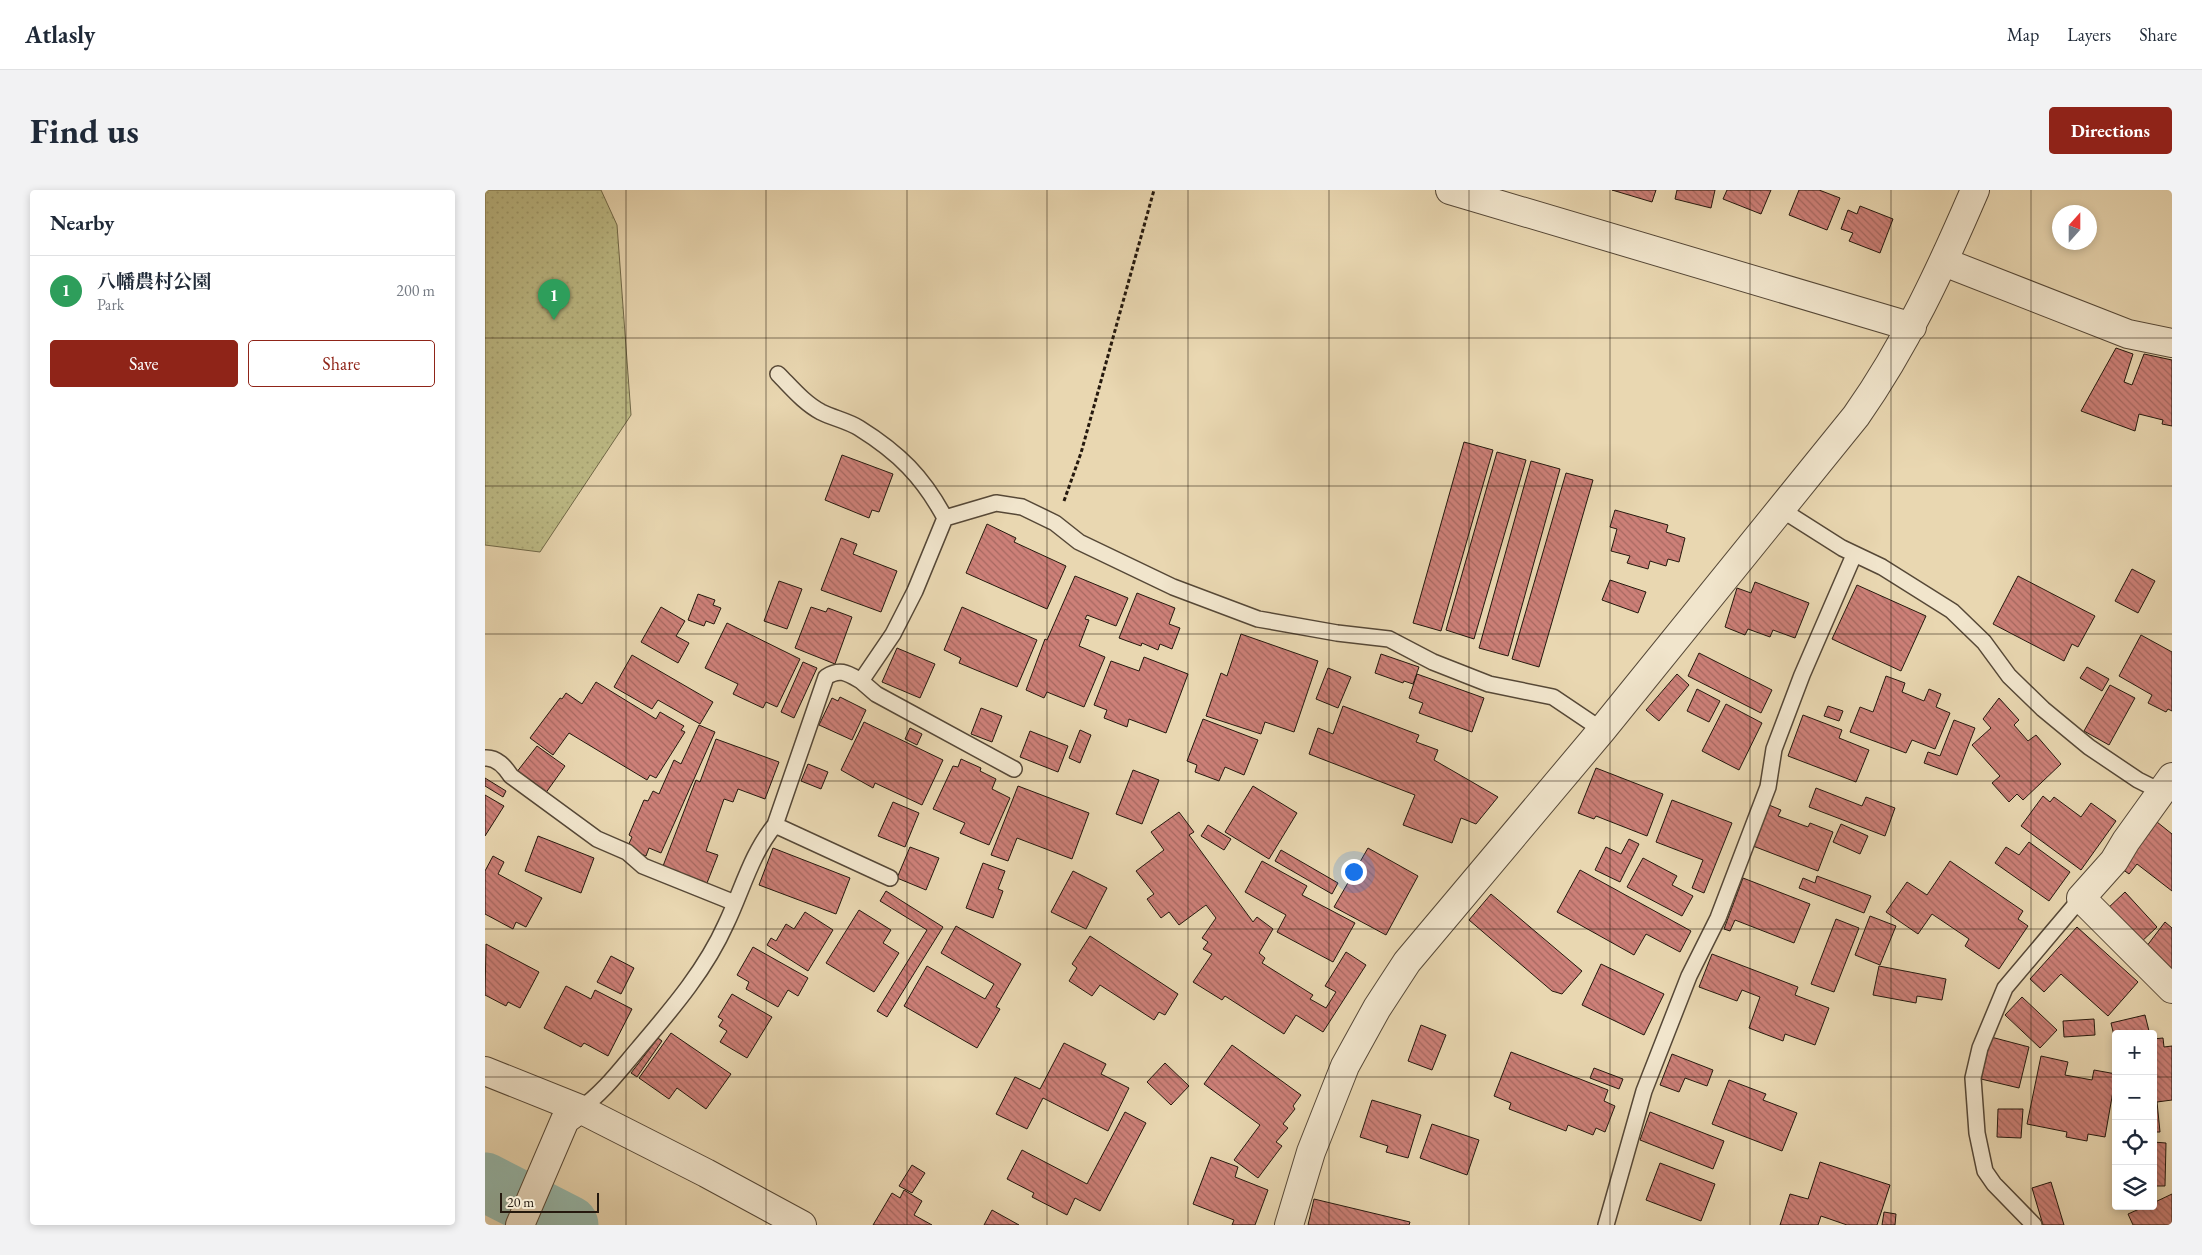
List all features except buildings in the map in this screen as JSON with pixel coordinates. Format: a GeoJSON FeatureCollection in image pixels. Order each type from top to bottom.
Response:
{"type":"FeatureCollection","features":[{"type":"Feature","properties":{"kind":"street"},"geometry":{"type":"LineString","coordinates":[[1451,190],[1912,327]]}},
{"type":"Feature","properties":{"kind":"street"},"geometry":{"type":"LineString","coordinates":[[1289,1225],[1311,1152],[1345,1066],[1377,1008],[1407,962],[1441,919],[1602,730],[1782,510],[1856,416],[1884,376],[1912,327],[1975,190]]}},
{"type":"Feature","properties":{"kind":"street"},"geometry":{"type":"LineString","coordinates":[[1943,262],[2128,334],[2172,343]]}},
{"type":"Feature","properties":{"kind":"street"},"geometry":{"type":"LineString","coordinates":[[2167,785],[2125,841],[2114,861],[2081,898],[2172,989]]}},
{"type":"Feature","properties":{"kind":"street"},"geometry":{"type":"LineString","coordinates":[[485,1071],[573,1115],[705,1172],[802,1225]]}},
{"type":"Feature","properties":{"kind":"street"},"geometry":{"type":"LineString","coordinates":[[520,1225],[573,1115]]}},
{"type":"Feature","properties":{"kind":"lane"},"geometry":{"type":"LineString","coordinates":[[778,374],[805,402],[821,412],[859,428],[911,467],[931,493],[945,518]]}},
{"type":"Feature","properties":{"kind":"lane"},"geometry":{"type":"LineString","coordinates":[[945,518],[997,503],[1010,504],[1055,523],[1079,542],[1181,590],[1258,619],[1389,639],[1433,662],[1489,684],[1553,697],[1602,730]]}},
{"type":"Feature","properties":{"kind":"lane"},"geometry":{"type":"LineString","coordinates":[[1782,510],[1854,555],[1882,567],[1952,611],[1984,642],[2009,676],[2043,709],[2089,747],[2138,780],[2167,785]]}},
{"type":"Feature","properties":{"kind":"lane"},"geometry":{"type":"LineString","coordinates":[[861,681],[893,634],[915,591],[945,518]]}},
{"type":"Feature","properties":{"kind":"lane"},"geometry":{"type":"LineString","coordinates":[[1606,1225],[1644,1091],[1689,976],[1719,918],[1768,787],[1774,748],[1802,674],[1854,555]]}},
{"type":"Feature","properties":{"kind":"lane"},"geometry":{"type":"LineString","coordinates":[[573,1115],[605,1088],[692,982],[709,957],[763,840],[775,825],[826,677],[835,671],[844,671],[861,681],[876,694],[1014,769]]}},
{"type":"Feature","properties":{"kind":"lane"},"geometry":{"type":"LineString","coordinates":[[485,758],[491,757],[504,765],[511,776],[597,839],[627,852],[643,866],[735,904]]}},
{"type":"Feature","properties":{"kind":"lane"},"geometry":{"type":"LineString","coordinates":[[775,825],[889,878]]}},
{"type":"Feature","properties":{"kind":"lane"},"geometry":{"type":"LineString","coordinates":[[2034,1225],[1994,1184],[1985,1171],[1975,1118],[1973,1078],[1980,1048],[2005,988],[2081,898]]}},
{"type":"Feature","properties":{"kind":"path"},"geometry":{"type":"LineString","coordinates":[[1055,523],[1081,453],[1155,190]]}},
{"type":"Feature","properties":{"kind":"shaded area"},"geometry":{"type":"Polygon","coordinates":[[[485,190],[601,190],[617,225],[631,415],[540,552],[485,545],[485,190]]]}},
{"type":"Feature","properties":{"kind":"waterway"},"geometry":{"type":"LineString","coordinates":[[485,1182],[569,1225]]}},
{"type":"Feature","properties":{"kind":"place","name":"八幡農村公園"},"geometry":{"type":"Point","coordinates":[554,320]}}]}
